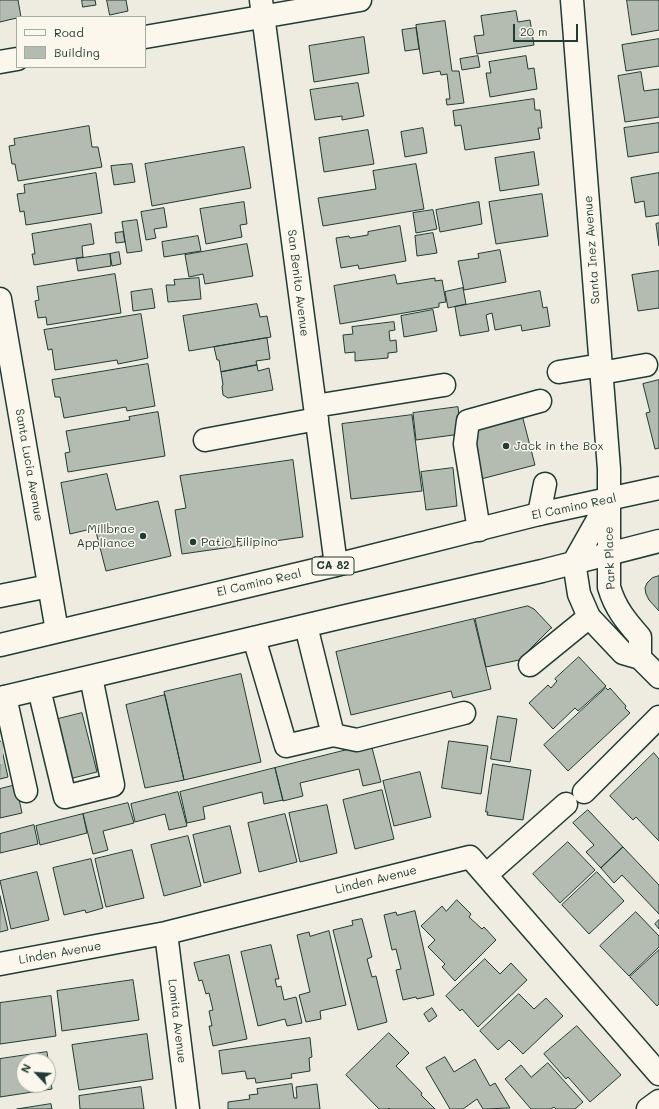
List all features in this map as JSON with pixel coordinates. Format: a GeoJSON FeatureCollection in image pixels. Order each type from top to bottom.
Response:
{"type":"FeatureCollection","features":[{"type":"Feature","properties":{"kind":"street"},"geometry":{"type":"LineString","coordinates":[[146,37],[262,8],[360,0]]}},
{"type":"Feature","properties":{"kind":"street","name":"Santa Inez Avenue"},"geometry":{"type":"LineString","coordinates":[[572,0],[609,469],[609,500]]}},
{"type":"Feature","properties":{"kind":"street","name":"San Benito Avenue"},"geometry":{"type":"LineString","coordinates":[[262,8],[336,565]]}},
{"type":"Feature","properties":{"kind":"street"},"geometry":{"type":"LineString","coordinates":[[0,62],[16,59]]}},
{"type":"Feature","properties":{"kind":"street","name":"Santa Lucia Avenue"},"geometry":{"type":"LineString","coordinates":[[0,298],[57,631]]}},
{"type":"Feature","properties":{"kind":"street"},"geometry":{"type":"LineString","coordinates":[[559,372],[646,365]]}},
{"type":"Feature","properties":{"kind":"street"},"geometry":{"type":"LineString","coordinates":[[205,440],[316,413],[444,386]]}},
{"type":"Feature","properties":{"kind":"street"},"geometry":{"type":"LineString","coordinates":[[480,530],[465,444],[468,421],[540,401]]}},
{"type":"Feature","properties":{"kind":"street"},"geometry":{"type":"LineString","coordinates":[[539,514],[545,484]]}},
{"type":"Feature","properties":{"kind":"street","name":"El Camino Real"},"geometry":{"type":"LineString","coordinates":[[0,645],[336,565],[539,514],[659,488]]}},
{"type":"Feature","properties":{"kind":"street","name":"Park Place"},"geometry":{"type":"LineString","coordinates":[[609,500],[609,587],[613,600],[623,618],[640,637],[640,658]]}},
{"type":"Feature","properties":{"kind":"street","name":"Park Place"},"geometry":{"type":"LineString","coordinates":[[574,562],[609,500]]}},
{"type":"Feature","properties":{"kind":"street"},"geometry":{"type":"LineString","coordinates":[[26,790],[10,751],[2,698],[659,541]]}},
{"type":"Feature","properties":{"kind":"street"},"geometry":{"type":"LineString","coordinates":[[574,562],[579,594],[589,617],[623,653],[640,658],[659,677]]}},
{"type":"Feature","properties":{"kind":"street"},"geometry":{"type":"LineString","coordinates":[[0,596],[49,586]]}},
{"type":"Feature","properties":{"kind":"street"},"geometry":{"type":"LineString","coordinates":[[530,665],[589,617]]}},
{"type":"Feature","properties":{"kind":"street"},"geometry":{"type":"LineString","coordinates":[[306,626],[333,735]]}},
{"type":"Feature","properties":{"kind":"street"},"geometry":{"type":"LineString","coordinates":[[254,638],[286,746],[333,735],[357,740],[464,713]]}},
{"type":"Feature","properties":{"kind":"street"},"geometry":{"type":"LineString","coordinates":[[39,689],[65,798],[113,785],[91,677]]}},
{"type":"Feature","properties":{"kind":"street"},"geometry":{"type":"LineString","coordinates":[[584,792],[659,717]]}},
{"type":"Feature","properties":{"kind":"street"},"geometry":{"type":"LineString","coordinates":[[486,875],[566,804]]}},
{"type":"Feature","properties":{"kind":"street","name":"Linden Avenue"},"geometry":{"type":"LineString","coordinates":[[0,964],[166,933],[470,857],[659,1074]]}},
{"type":"Feature","properties":{"kind":"street","name":"Lomita Avenue"},"geometry":{"type":"LineString","coordinates":[[166,933],[188,1109]]}},
{"type":"Feature","properties":{"kind":"street"},"geometry":{"type":"LineString","coordinates":[[648,1109],[659,1101]]}},
{"type":"Feature","properties":{"kind":"building"},"geometry":{"type":"Polygon","coordinates":[[[0,0],[18,0],[21,16],[16,16],[16,18],[0,22],[0,0]]]}},
{"type":"Feature","properties":{"kind":"building"},"geometry":{"type":"Polygon","coordinates":[[[82,0],[95,0],[96,5],[83,7],[82,0]]]}},
{"type":"Feature","properties":{"kind":"building"},"geometry":{"type":"Polygon","coordinates":[[[107,0],[126,0],[128,11],[110,15],[107,0]]]}},
{"type":"Feature","properties":{"kind":"building"},"geometry":{"type":"Polygon","coordinates":[[[627,0],[659,0],[659,30],[632,35],[627,0]]]}},
{"type":"Feature","properties":{"kind":"building"},"geometry":{"type":"Polygon","coordinates":[[[516,11],[518,22],[530,20],[534,45],[477,54],[474,36],[484,35],[481,16],[516,11]]]}},
{"type":"Feature","properties":{"kind":"building"},"geometry":{"type":"Polygon","coordinates":[[[445,21],[452,71],[459,71],[464,103],[447,105],[446,99],[450,99],[447,74],[441,75],[440,71],[423,74],[416,25],[445,21]]]}},
{"type":"Feature","properties":{"kind":"building"},"geometry":{"type":"Polygon","coordinates":[[[416,28],[419,49],[405,51],[402,30],[416,28]]]}},
{"type":"Feature","properties":{"kind":"building"},"geometry":{"type":"Polygon","coordinates":[[[364,37],[369,73],[314,82],[309,46],[364,37]]]}},
{"type":"Feature","properties":{"kind":"building"},"geometry":{"type":"Polygon","coordinates":[[[659,39],[659,66],[626,71],[622,45],[659,39]]]}},
{"type":"Feature","properties":{"kind":"building"},"geometry":{"type":"Polygon","coordinates":[[[478,56],[480,67],[462,70],[460,59],[478,56]]]}},
{"type":"Feature","properties":{"kind":"building"},"geometry":{"type":"Polygon","coordinates":[[[526,56],[528,69],[534,68],[537,89],[490,97],[486,73],[491,73],[489,62],[526,56]]]}},
{"type":"Feature","properties":{"kind":"building"},"geometry":{"type":"Polygon","coordinates":[[[641,72],[644,91],[659,89],[659,117],[625,122],[618,76],[641,72]]]}},
{"type":"Feature","properties":{"kind":"building"},"geometry":{"type":"Polygon","coordinates":[[[358,83],[364,116],[342,120],[342,116],[315,120],[310,90],[358,83]]]}},
{"type":"Feature","properties":{"kind":"building"},"geometry":{"type":"Polygon","coordinates":[[[534,99],[535,110],[540,110],[542,128],[538,128],[540,139],[465,150],[461,125],[455,126],[453,111],[534,99]]]}},
{"type":"Feature","properties":{"kind":"building"},"geometry":{"type":"Polygon","coordinates":[[[659,123],[659,152],[628,157],[624,128],[659,123]]]}},
{"type":"Feature","properties":{"kind":"building"},"geometry":{"type":"Polygon","coordinates":[[[89,126],[92,147],[98,147],[102,167],[18,181],[15,164],[12,164],[9,146],[15,145],[14,139],[89,126]]]}},
{"type":"Feature","properties":{"kind":"building"},"geometry":{"type":"Polygon","coordinates":[[[423,128],[427,153],[405,157],[401,132],[423,128]]]}},
{"type":"Feature","properties":{"kind":"building"},"geometry":{"type":"Polygon","coordinates":[[[368,130],[374,164],[324,172],[319,138],[368,130]]]}},
{"type":"Feature","properties":{"kind":"building"},"geometry":{"type":"Polygon","coordinates":[[[244,147],[251,188],[152,206],[145,164],[244,147]]]}},
{"type":"Feature","properties":{"kind":"building"},"geometry":{"type":"Polygon","coordinates":[[[534,152],[539,185],[500,191],[495,158],[534,152]]]}},
{"type":"Feature","properties":{"kind":"building"},"geometry":{"type":"Polygon","coordinates":[[[132,164],[135,182],[114,185],[111,166],[132,164]]]}},
{"type":"Feature","properties":{"kind":"building"},"geometry":{"type":"Polygon","coordinates":[[[416,164],[424,209],[323,226],[318,198],[376,189],[373,171],[416,164]]]}},
{"type":"Feature","properties":{"kind":"building"},"geometry":{"type":"Polygon","coordinates":[[[96,173],[102,213],[26,225],[24,211],[20,212],[17,194],[25,193],[24,185],[96,173]]]}},
{"type":"Feature","properties":{"kind":"building"},"geometry":{"type":"Polygon","coordinates":[[[659,173],[659,215],[646,217],[644,201],[635,203],[631,178],[659,173]]]}},
{"type":"Feature","properties":{"kind":"building"},"geometry":{"type":"Polygon","coordinates":[[[542,194],[548,236],[496,244],[489,202],[542,194]]]}},
{"type":"Feature","properties":{"kind":"building"},"geometry":{"type":"Polygon","coordinates":[[[244,202],[247,224],[240,225],[242,237],[206,244],[200,209],[244,202]]]}},
{"type":"Feature","properties":{"kind":"building"},"geometry":{"type":"Polygon","coordinates":[[[479,202],[482,224],[440,232],[436,210],[479,202]]]}},
{"type":"Feature","properties":{"kind":"building"},"geometry":{"type":"Polygon","coordinates":[[[164,208],[167,227],[154,229],[156,238],[146,240],[141,212],[164,208]]]}},
{"type":"Feature","properties":{"kind":"building"},"geometry":{"type":"Polygon","coordinates":[[[433,210],[437,229],[416,233],[413,213],[433,210]]]}},
{"type":"Feature","properties":{"kind":"building"},"geometry":{"type":"Polygon","coordinates":[[[137,220],[142,251],[127,253],[122,222],[137,220]]]}},
{"type":"Feature","properties":{"kind":"building"},"geometry":{"type":"Polygon","coordinates":[[[659,223],[659,246],[656,224],[659,223]]]}},
{"type":"Feature","properties":{"kind":"building"},"geometry":{"type":"Polygon","coordinates":[[[91,224],[94,244],[82,246],[83,257],[34,265],[32,254],[35,254],[32,234],[91,224]]]}},
{"type":"Feature","properties":{"kind":"building"},"geometry":{"type":"Polygon","coordinates":[[[400,226],[406,261],[359,269],[358,265],[341,268],[336,238],[349,236],[350,238],[368,235],[368,232],[400,226]]]}},
{"type":"Feature","properties":{"kind":"building"},"geometry":{"type":"Polygon","coordinates":[[[123,232],[125,242],[116,243],[115,233],[123,232]]]}},
{"type":"Feature","properties":{"kind":"building"},"geometry":{"type":"Polygon","coordinates":[[[433,233],[437,253],[417,256],[415,236],[433,233]]]}},
{"type":"Feature","properties":{"kind":"building"},"geometry":{"type":"Polygon","coordinates":[[[198,236],[201,251],[164,257],[162,242],[198,236]]]}},
{"type":"Feature","properties":{"kind":"building"},"geometry":{"type":"Polygon","coordinates":[[[247,244],[253,276],[205,284],[203,274],[189,277],[185,255],[247,244]]]}},
{"type":"Feature","properties":{"kind":"building"},"geometry":{"type":"Polygon","coordinates":[[[500,250],[506,282],[464,290],[458,261],[479,258],[478,254],[500,250]]]}},
{"type":"Feature","properties":{"kind":"building"},"geometry":{"type":"Polygon","coordinates":[[[119,252],[121,264],[112,266],[110,254],[119,252]]]}},
{"type":"Feature","properties":{"kind":"building"},"geometry":{"type":"Polygon","coordinates":[[[110,254],[111,266],[78,271],[76,259],[110,254]]]}},
{"type":"Feature","properties":{"kind":"building"},"geometry":{"type":"Polygon","coordinates":[[[659,271],[659,308],[638,311],[632,275],[659,271]]]}},
{"type":"Feature","properties":{"kind":"building"},"geometry":{"type":"Polygon","coordinates":[[[115,274],[121,313],[47,325],[46,317],[38,318],[35,301],[39,300],[37,287],[115,274]]]}},
{"type":"Feature","properties":{"kind":"building"},"geometry":{"type":"Polygon","coordinates":[[[395,275],[397,284],[435,278],[435,281],[442,280],[446,302],[439,303],[439,307],[340,324],[334,286],[395,275]]]}},
{"type":"Feature","properties":{"kind":"building"},"geometry":{"type":"Polygon","coordinates":[[[199,278],[201,299],[168,302],[166,285],[175,285],[174,280],[199,278]]]}},
{"type":"Feature","properties":{"kind":"building"},"geometry":{"type":"Polygon","coordinates":[[[463,288],[466,304],[448,308],[445,292],[463,288]]]}},
{"type":"Feature","properties":{"kind":"building"},"geometry":{"type":"Polygon","coordinates":[[[152,289],[155,308],[133,311],[131,292],[152,289]]]}},
{"type":"Feature","properties":{"kind":"building"},"geometry":{"type":"Polygon","coordinates":[[[540,291],[543,308],[547,307],[550,326],[522,331],[521,325],[495,330],[492,313],[486,315],[489,331],[460,336],[455,307],[540,291]]]}},
{"type":"Feature","properties":{"kind":"building"},"geometry":{"type":"Polygon","coordinates":[[[257,304],[260,317],[267,316],[271,337],[189,351],[183,316],[257,304]]]}},
{"type":"Feature","properties":{"kind":"building"},"geometry":{"type":"Polygon","coordinates":[[[433,310],[437,331],[404,337],[401,316],[433,310]]]}},
{"type":"Feature","properties":{"kind":"building"},"geometry":{"type":"Polygon","coordinates":[[[141,314],[148,358],[118,364],[117,360],[55,370],[52,349],[48,350],[44,330],[141,314]]]}},
{"type":"Feature","properties":{"kind":"building"},"geometry":{"type":"Polygon","coordinates":[[[394,322],[395,330],[389,331],[390,341],[396,340],[397,352],[388,353],[388,358],[355,361],[355,352],[345,353],[343,335],[353,334],[352,327],[394,322]]]}},
{"type":"Feature","properties":{"kind":"building"},"geometry":{"type":"Polygon","coordinates":[[[267,338],[270,359],[256,361],[257,365],[221,372],[219,360],[217,360],[214,347],[267,338]]]}},
{"type":"Feature","properties":{"kind":"building"},"geometry":{"type":"Polygon","coordinates":[[[148,364],[155,406],[127,411],[126,407],[64,418],[60,397],[55,397],[52,380],[148,364]]]}},
{"type":"Feature","properties":{"kind":"building"},"geometry":{"type":"Polygon","coordinates":[[[257,365],[258,371],[269,368],[273,390],[228,398],[223,395],[221,372],[257,365]]]}},
{"type":"Feature","properties":{"kind":"building"},"geometry":{"type":"Polygon","coordinates":[[[659,380],[659,448],[655,449],[646,413],[650,412],[643,384],[659,380]]]}},
{"type":"Feature","properties":{"kind":"building"},"geometry":{"type":"Polygon","coordinates":[[[458,407],[461,434],[416,440],[413,413],[458,407]]]}},
{"type":"Feature","properties":{"kind":"building"},"geometry":{"type":"Polygon","coordinates":[[[521,411],[535,465],[481,479],[474,452],[478,451],[471,424],[521,411]]]}},
{"type":"Feature","properties":{"kind":"building"},"geometry":{"type":"Polygon","coordinates":[[[158,412],[165,456],[68,472],[65,453],[70,452],[66,431],[130,420],[129,417],[158,412]]]}},
{"type":"Feature","properties":{"kind":"building"},"geometry":{"type":"Polygon","coordinates":[[[412,415],[422,491],[351,499],[342,424],[412,415]]]}},
{"type":"Feature","properties":{"kind":"building"},"geometry":{"type":"Polygon","coordinates":[[[293,460],[303,537],[182,554],[175,510],[186,508],[180,476],[293,460]]]}},
{"type":"Feature","properties":{"kind":"building"},"geometry":{"type":"Polygon","coordinates":[[[453,468],[457,506],[426,510],[421,472],[453,468]]]}},
{"type":"Feature","properties":{"kind":"building"},"geometry":{"type":"Polygon","coordinates":[[[107,474],[116,510],[158,501],[171,556],[106,571],[95,528],[70,534],[61,483],[107,474]]]}},
{"type":"Feature","properties":{"kind":"building"},"geometry":{"type":"Polygon","coordinates":[[[659,576],[659,611],[649,600],[645,588],[647,583],[652,578],[659,576]]]}},
{"type":"Feature","properties":{"kind":"building"},"geometry":{"type":"Polygon","coordinates":[[[528,606],[534,609],[552,628],[519,660],[486,667],[475,619],[528,606]]]}},
{"type":"Feature","properties":{"kind":"building"},"geometry":{"type":"Polygon","coordinates":[[[474,619],[491,689],[453,698],[451,691],[351,715],[336,652],[474,619]]]}},
{"type":"Feature","properties":{"kind":"building"},"geometry":{"type":"Polygon","coordinates":[[[579,657],[606,686],[578,711],[575,708],[553,729],[529,703],[548,685],[551,688],[557,681],[555,679],[579,657]]]}},
{"type":"Feature","properties":{"kind":"building"},"geometry":{"type":"Polygon","coordinates":[[[241,674],[261,762],[184,780],[164,692],[241,674]]]}},
{"type":"Feature","properties":{"kind":"building"},"geometry":{"type":"Polygon","coordinates":[[[606,688],[608,690],[610,688],[626,706],[625,708],[630,713],[568,771],[544,745],[606,688]]]}},
{"type":"Feature","properties":{"kind":"building"},"geometry":{"type":"Polygon","coordinates":[[[165,695],[184,780],[145,788],[126,705],[165,695]]]}},
{"type":"Feature","properties":{"kind":"building"},"geometry":{"type":"Polygon","coordinates":[[[82,713],[97,772],[69,779],[54,720],[82,713]]]}},
{"type":"Feature","properties":{"kind":"building"},"geometry":{"type":"Polygon","coordinates":[[[498,716],[517,719],[510,762],[491,759],[498,716]]]}},
{"type":"Feature","properties":{"kind":"building"},"geometry":{"type":"Polygon","coordinates":[[[0,741],[8,777],[0,779],[0,741]]]}},
{"type":"Feature","properties":{"kind":"building"},"geometry":{"type":"Polygon","coordinates":[[[449,741],[488,746],[481,794],[442,788],[449,741]]]}},
{"type":"Feature","properties":{"kind":"building"},"geometry":{"type":"Polygon","coordinates":[[[371,744],[381,782],[363,786],[359,769],[300,783],[303,796],[283,801],[275,768],[371,744]]]}},
{"type":"Feature","properties":{"kind":"building"},"geometry":{"type":"Polygon","coordinates":[[[654,753],[659,759],[659,841],[636,817],[633,820],[610,796],[654,753]]]}},
{"type":"Feature","properties":{"kind":"building"},"geometry":{"type":"Polygon","coordinates":[[[493,764],[531,770],[523,820],[487,815],[488,812],[486,812],[493,764]]]}},
{"type":"Feature","properties":{"kind":"building"},"geometry":{"type":"Polygon","coordinates":[[[275,768],[283,800],[264,804],[262,792],[203,807],[205,819],[187,823],[180,792],[275,768]]]}},
{"type":"Feature","properties":{"kind":"building"},"geometry":{"type":"Polygon","coordinates":[[[420,772],[431,817],[394,826],[383,781],[420,772]]]}},
{"type":"Feature","properties":{"kind":"building"},"geometry":{"type":"Polygon","coordinates":[[[16,785],[22,813],[0,818],[0,789],[16,785]]]}},
{"type":"Feature","properties":{"kind":"building"},"geometry":{"type":"Polygon","coordinates":[[[382,790],[394,839],[355,849],[343,800],[382,790]]]}},
{"type":"Feature","properties":{"kind":"building"},"geometry":{"type":"Polygon","coordinates":[[[178,792],[187,826],[169,830],[165,814],[135,822],[131,804],[178,792]]]}},
{"type":"Feature","properties":{"kind":"building"},"geometry":{"type":"Polygon","coordinates":[[[128,803],[134,823],[103,831],[108,850],[93,854],[83,814],[128,803]]]}},
{"type":"Feature","properties":{"kind":"building"},"geometry":{"type":"Polygon","coordinates":[[[327,805],[337,853],[300,862],[289,813],[327,805]]]}},
{"type":"Feature","properties":{"kind":"building"},"geometry":{"type":"Polygon","coordinates":[[[588,810],[623,847],[601,868],[586,852],[594,845],[573,823],[588,810]]]}},
{"type":"Feature","properties":{"kind":"building"},"geometry":{"type":"Polygon","coordinates":[[[83,814],[87,833],[40,845],[36,826],[83,814]]]}},
{"type":"Feature","properties":{"kind":"building"},"geometry":{"type":"Polygon","coordinates":[[[285,814],[297,862],[259,872],[248,823],[285,814]]]}},
{"type":"Feature","properties":{"kind":"building"},"geometry":{"type":"Polygon","coordinates":[[[34,825],[38,844],[0,853],[0,834],[34,825]]]}},
{"type":"Feature","properties":{"kind":"building"},"geometry":{"type":"Polygon","coordinates":[[[230,826],[241,873],[204,883],[193,835],[230,826]]]}},
{"type":"Feature","properties":{"kind":"building"},"geometry":{"type":"Polygon","coordinates":[[[188,836],[201,886],[164,896],[151,845],[188,836]]]}},
{"type":"Feature","properties":{"kind":"building"},"geometry":{"type":"Polygon","coordinates":[[[568,842],[595,870],[560,903],[533,874],[568,842]]]}},
{"type":"Feature","properties":{"kind":"building"},"geometry":{"type":"Polygon","coordinates":[[[623,847],[659,885],[659,914],[622,875],[614,883],[601,868],[623,847]]]}},
{"type":"Feature","properties":{"kind":"building"},"geometry":{"type":"Polygon","coordinates":[[[132,850],[144,898],[106,907],[95,859],[132,850]]]}},
{"type":"Feature","properties":{"kind":"building"},"geometry":{"type":"Polygon","coordinates":[[[91,859],[103,908],[86,913],[85,910],[64,915],[53,868],[91,859]]]}},
{"type":"Feature","properties":{"kind":"building"},"geometry":{"type":"Polygon","coordinates":[[[37,872],[49,920],[11,929],[0,881],[37,872]]]}},
{"type":"Feature","properties":{"kind":"building"},"geometry":{"type":"Polygon","coordinates":[[[597,872],[624,901],[589,934],[562,905],[597,872]]]}},
{"type":"Feature","properties":{"kind":"building"},"geometry":{"type":"Polygon","coordinates":[[[0,896],[8,930],[0,932],[0,896]]]}},
{"type":"Feature","properties":{"kind":"building"},"geometry":{"type":"Polygon","coordinates":[[[457,900],[471,914],[469,917],[482,929],[484,927],[496,940],[455,981],[442,967],[445,964],[428,947],[435,940],[421,926],[442,906],[446,911],[457,900]]]}},
{"type":"Feature","properties":{"kind":"building"},"geometry":{"type":"Polygon","coordinates":[[[415,911],[434,995],[417,999],[416,997],[403,1000],[396,970],[401,969],[396,949],[392,950],[384,915],[396,912],[397,915],[415,911]]]}},
{"type":"Feature","properties":{"kind":"building"},"geometry":{"type":"Polygon","coordinates":[[[636,912],[659,936],[659,947],[629,976],[600,946],[636,912]]]}},
{"type":"Feature","properties":{"kind":"building"},"geometry":{"type":"Polygon","coordinates":[[[362,919],[372,957],[367,959],[372,977],[376,976],[387,1022],[358,1030],[333,930],[353,925],[352,921],[362,919]]]}},
{"type":"Feature","properties":{"kind":"building"},"geometry":{"type":"Polygon","coordinates":[[[659,920],[659,929],[655,924],[659,920]]]}},
{"type":"Feature","properties":{"kind":"building"},"geometry":{"type":"Polygon","coordinates":[[[329,931],[346,1005],[320,1011],[321,1019],[306,1022],[299,995],[310,992],[297,935],[309,932],[310,936],[329,931]]]}},
{"type":"Feature","properties":{"kind":"building"},"geometry":{"type":"Polygon","coordinates":[[[271,945],[279,979],[275,979],[277,987],[281,986],[284,1000],[296,997],[302,1023],[287,1026],[285,1019],[258,1026],[241,952],[271,945]]]}},
{"type":"Feature","properties":{"kind":"building"},"geometry":{"type":"Polygon","coordinates":[[[659,950],[659,1004],[657,1006],[630,977],[659,950]]]}},
{"type":"Feature","properties":{"kind":"building"},"geometry":{"type":"Polygon","coordinates":[[[229,955],[247,1039],[213,1046],[209,1026],[212,1026],[209,1011],[213,1010],[209,993],[206,994],[202,980],[199,981],[194,963],[229,955]]]}},
{"type":"Feature","properties":{"kind":"building"},"geometry":{"type":"Polygon","coordinates":[[[485,959],[500,974],[511,963],[527,980],[478,1027],[462,1009],[460,1011],[446,996],[485,959]]]}},
{"type":"Feature","properties":{"kind":"building"},"geometry":{"type":"Polygon","coordinates":[[[133,980],[139,1020],[62,1031],[57,991],[133,980]]]}},
{"type":"Feature","properties":{"kind":"building"},"geometry":{"type":"Polygon","coordinates":[[[519,994],[534,1009],[546,998],[563,1016],[523,1054],[509,1040],[498,1050],[480,1031],[519,994]]]}},
{"type":"Feature","properties":{"kind":"building"},"geometry":{"type":"Polygon","coordinates":[[[51,996],[56,1036],[0,1044],[0,1003],[51,996]]]}},
{"type":"Feature","properties":{"kind":"building"},"geometry":{"type":"Polygon","coordinates":[[[432,1008],[437,1016],[429,1022],[424,1014],[432,1008]]]}},
{"type":"Feature","properties":{"kind":"building"},"geometry":{"type":"Polygon","coordinates":[[[577,1026],[621,1075],[590,1102],[568,1077],[566,1079],[544,1054],[577,1026]]]}},
{"type":"Feature","properties":{"kind":"building"},"geometry":{"type":"Polygon","coordinates":[[[389,1033],[409,1053],[396,1066],[435,1109],[379,1109],[346,1075],[389,1033]]]}},
{"type":"Feature","properties":{"kind":"building"},"geometry":{"type":"Polygon","coordinates":[[[147,1034],[153,1079],[79,1090],[72,1045],[147,1034]]]}},
{"type":"Feature","properties":{"kind":"building"},"geometry":{"type":"Polygon","coordinates":[[[310,1038],[312,1057],[309,1058],[310,1071],[291,1074],[292,1078],[256,1083],[255,1078],[247,1079],[245,1071],[222,1074],[219,1051],[310,1038]]]}},
{"type":"Feature","properties":{"kind":"building"},"geometry":{"type":"Polygon","coordinates":[[[16,1057],[16,1093],[26,1093],[0,1097],[0,1059],[16,1057]]]}},
{"type":"Feature","properties":{"kind":"building"},"geometry":{"type":"Polygon","coordinates":[[[445,1057],[454,1072],[475,1059],[490,1086],[495,1083],[510,1108],[483,1109],[477,1099],[463,1109],[450,1109],[426,1068],[445,1057]]]}},
{"type":"Feature","properties":{"kind":"building"},"geometry":{"type":"Polygon","coordinates":[[[548,1063],[583,1102],[575,1109],[556,1109],[554,1107],[551,1109],[531,1109],[505,1079],[521,1065],[531,1077],[548,1063]]]}},
{"type":"Feature","properties":{"kind":"building"},"geometry":{"type":"Polygon","coordinates":[[[292,1084],[294,1098],[297,1098],[296,1087],[317,1084],[320,1109],[228,1109],[228,1102],[250,1099],[249,1095],[258,1094],[257,1089],[292,1084]]]}},
{"type":"Feature","properties":{"kind":"building"},"geometry":{"type":"Polygon","coordinates":[[[141,1087],[144,1109],[80,1109],[79,1096],[141,1087]]]}},
{"type":"Feature","properties":{"kind":"building"},"geometry":{"type":"Polygon","coordinates":[[[51,1104],[52,1109],[17,1109],[51,1104]]]}},
{"type":"Feature","properties":{"kind":"place","name":"Jack in the Box"},"geometry":{"type":"Point","coordinates":[506,446]}},
{"type":"Feature","properties":{"kind":"place","name":"Millbrae Appliance"},"geometry":{"type":"Point","coordinates":[143,536]}},
{"type":"Feature","properties":{"kind":"place","name":"Patio Filipino"},"geometry":{"type":"Point","coordinates":[193,542]}}]}
